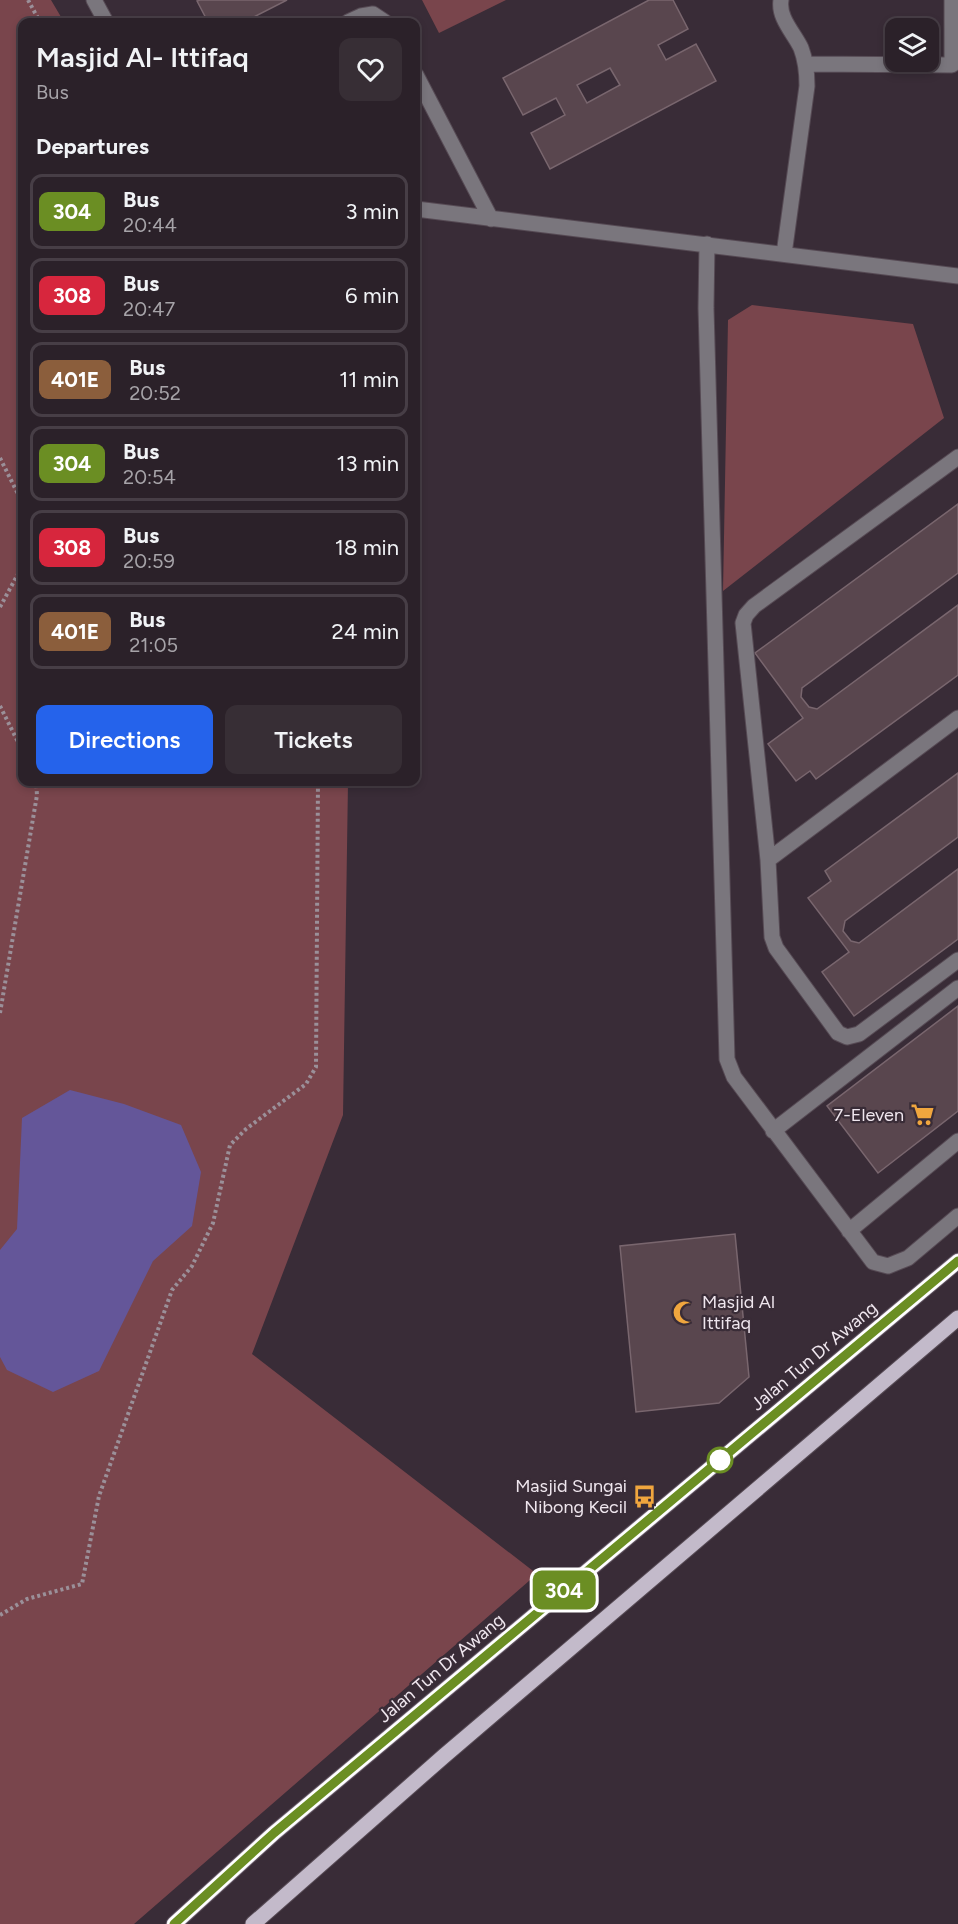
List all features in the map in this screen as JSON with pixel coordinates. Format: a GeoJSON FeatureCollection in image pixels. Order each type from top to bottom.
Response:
{"type":"FeatureCollection","features":[{"type":"Feature","properties":{"kind":"main road","name":"Jalan Tun Dr Awang"},"geometry":{"type":"LineString","coordinates":[[174,1924],[274,1833],[958,1261]]}},
{"type":"Feature","properties":{"kind":"main road"},"geometry":{"type":"LineString","coordinates":[[253,1924],[444,1755],[958,1318]]}},
{"type":"Feature","properties":{"kind":"street"},"geometry":{"type":"LineString","coordinates":[[94,0],[104,18]]}},
{"type":"Feature","properties":{"kind":"street"},"geometry":{"type":"LineString","coordinates":[[781,0],[780,6],[784,18],[800,47],[806,64],[807,86],[783,254]]}},
{"type":"Feature","properties":{"kind":"street"},"geometry":{"type":"LineString","coordinates":[[806,64],[952,64],[952,0]]}},
{"type":"Feature","properties":{"kind":"street"},"geometry":{"type":"LineString","coordinates":[[357,18],[373,15],[378,18]]}},
{"type":"Feature","properties":{"kind":"street"},"geometry":{"type":"LineString","coordinates":[[420,83],[491,219]]}},
{"type":"Feature","properties":{"kind":"street"},"geometry":{"type":"LineString","coordinates":[[420,210],[958,276]]}},
{"type":"Feature","properties":{"kind":"street"},"geometry":{"type":"LineString","coordinates":[[707,244],[706,308],[727,1059],[734,1077],[873,1262],[888,1266],[908,1258],[958,1216]]}},
{"type":"Feature","properties":{"kind":"street"},"geometry":{"type":"LineString","coordinates":[[958,458],[754,606],[746,615],[744,623],[768,860],[772,937],[776,948],[838,1033],[847,1037],[859,1034],[958,960]]}},
{"type":"Feature","properties":{"kind":"street"},"geometry":{"type":"LineString","coordinates":[[768,860],[958,718]]}},
{"type":"Feature","properties":{"kind":"street"},"geometry":{"type":"LineString","coordinates":[[773,1131],[958,988]]}},
{"type":"Feature","properties":{"kind":"street"},"geometry":{"type":"LineString","coordinates":[[849,1231],[958,1142]]}},
{"type":"Feature","properties":{"kind":"path"},"geometry":{"type":"LineString","coordinates":[[28,0],[38,18]]}},
{"type":"Feature","properties":{"kind":"path"},"geometry":{"type":"LineString","coordinates":[[0,458],[18,494]]}},
{"type":"Feature","properties":{"kind":"path"},"geometry":{"type":"LineString","coordinates":[[0,607],[18,574]]}},
{"type":"Feature","properties":{"kind":"path"},"geometry":{"type":"LineString","coordinates":[[0,706],[18,742]]}},
{"type":"Feature","properties":{"kind":"path"},"geometry":{"type":"LineString","coordinates":[[0,1013],[37,795],[36,786]]}},
{"type":"Feature","properties":{"kind":"path"},"geometry":{"type":"LineString","coordinates":[[0,1615],[27,1599],[82,1584],[99,1496],[172,1290],[192,1266],[213,1223],[230,1145],[246,1129],[306,1084],[316,1066],[318,786]]}},
{"type":"Feature","properties":{"kind":"shaded area"},"geometry":{"type":"Polygon","coordinates":[[[0,0],[51,0],[62,18],[18,18],[18,786],[348,786],[343,1115],[252,1354],[537,1574],[134,1924],[0,1924],[0,0]]]}},
{"type":"Feature","properties":{"kind":"shaded area"},"geometry":{"type":"Polygon","coordinates":[[[422,0],[506,0],[439,33],[422,0]]]}},
{"type":"Feature","properties":{"kind":"shaded area"},"geometry":{"type":"Polygon","coordinates":[[[752,305],[913,324],[944,418],[723,591],[728,320],[752,305]]]}},
{"type":"Feature","properties":{"kind":"shaded area"},"geometry":{"type":"Polygon","coordinates":[[[70,1090],[124,1104],[181,1125],[201,1172],[192,1226],[153,1261],[99,1371],[53,1392],[7,1370],[0,1357],[0,1250],[17,1229],[22,1118],[70,1090]]]}},
{"type":"Feature","properties":{"kind":"building"},"geometry":{"type":"Polygon","coordinates":[[[287,0],[252,18],[206,18],[197,1],[287,0]]]}},
{"type":"Feature","properties":{"kind":"building"},"geometry":{"type":"Polygon","coordinates":[[[649,0],[673,0],[688,29],[658,45],[666,60],[696,44],[716,81],[550,169],[531,133],[565,115],[556,98],[523,115],[503,78],[649,0]],[[610,68],[577,85],[587,103],[620,85],[610,68]]]}},
{"type":"Feature","properties":{"kind":"building"},"geometry":{"type":"Polygon","coordinates":[[[958,504],[958,573],[802,688],[801,697],[809,707],[817,709],[958,605],[958,675],[816,779],[810,771],[796,781],[768,744],[803,718],[755,653],[958,504]]]}},
{"type":"Feature","properties":{"kind":"building"},"geometry":{"type":"Polygon","coordinates":[[[958,773],[958,837],[845,921],[843,931],[851,941],[859,943],[958,869],[958,939],[854,1016],[822,972],[849,952],[808,898],[831,881],[825,871],[958,773]]]}},
{"type":"Feature","properties":{"kind":"building"},"geometry":{"type":"Polygon","coordinates":[[[958,1006],[958,1111],[878,1173],[827,1106],[958,1006]]]}},
{"type":"Feature","properties":{"kind":"building","name":"Masjid Al Ittifaq"},"geometry":{"type":"Polygon","coordinates":[[[735,1234],[749,1377],[719,1403],[636,1412],[620,1246],[735,1234]]]}},
{"type":"Feature","properties":{"kind":"bus line","name":"304"},"geometry":{"type":"LineString","coordinates":[[174,1924],[274,1833],[958,1261]]}},
{"type":"Feature","properties":{"kind":"place","name":"7-Eleven"},"geometry":{"type":"Point","coordinates":[922,1115]}},
{"type":"Feature","properties":{"kind":"place","name":"Masjid Al Ittifaq"},"geometry":{"type":"Point","coordinates":[684,1312]}},
{"type":"Feature","properties":{"kind":"place","name":"Masjid Sungai Nibong Kecil"},"geometry":{"type":"Point","coordinates":[645,1496]}}]}
